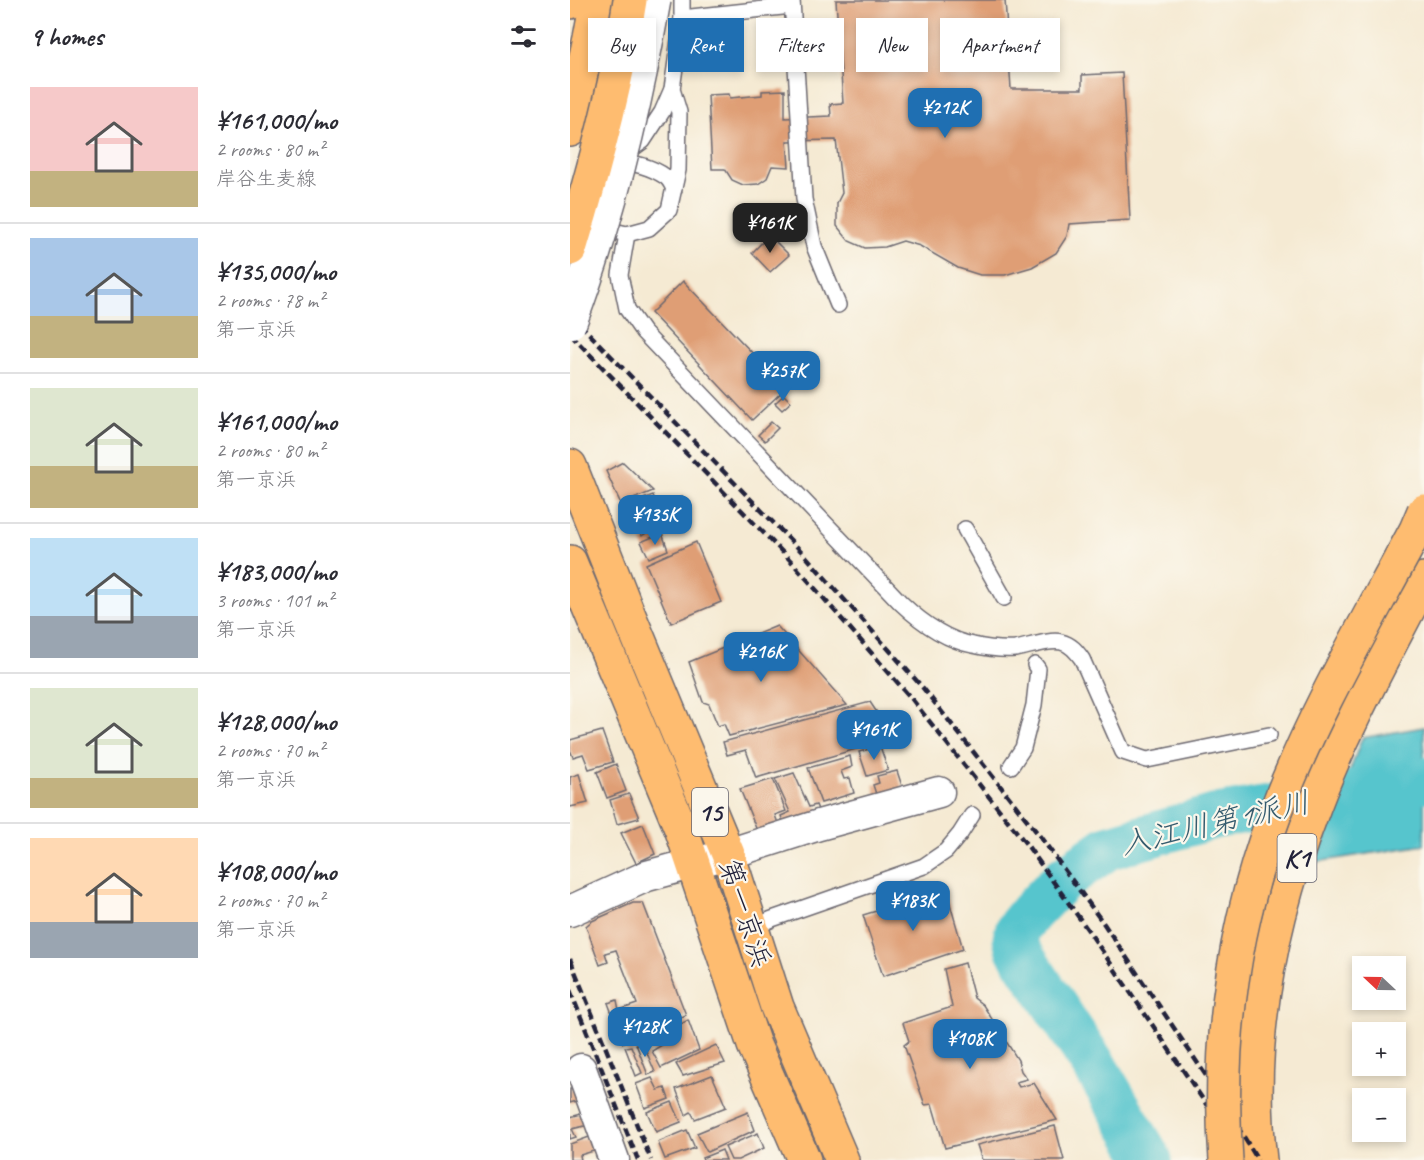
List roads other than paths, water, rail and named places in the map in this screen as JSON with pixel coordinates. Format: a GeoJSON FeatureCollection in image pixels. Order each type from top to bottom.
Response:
{"type":"FeatureCollection","features":[{"type":"Feature","properties":{"kind":"highway"},"geometry":{"type":"LineString","coordinates":[[570,130],[597,0]]}},
{"type":"Feature","properties":{"kind":"highway"},"geometry":{"type":"LineString","coordinates":[[570,249],[591,181],[630,0]]}},
{"type":"Feature","properties":{"kind":"highway","name":"第一京浜"},"geometry":{"type":"LineString","coordinates":[[570,466],[628,614],[728,854],[777,1006],[842,1160]]}},
{"type":"Feature","properties":{"kind":"highway","name":"K1"},"geometry":{"type":"LineString","coordinates":[[1226,1160],[1223,1083],[1226,1037],[1231,988],[1250,892],[1276,811],[1311,731],[1424,511]]}},
{"type":"Feature","properties":{"kind":"highway","name":"第一京浜"},"geometry":{"type":"LineString","coordinates":[[570,562],[682,831],[754,1045],[804,1160]]}},
{"type":"Feature","properties":{"kind":"highway","name":"K1"},"geometry":{"type":"LineString","coordinates":[[1260,1160],[1257,1088],[1259,1039],[1274,939],[1286,892],[1315,804],[1331,767],[1424,579]]}},
{"type":"Feature","properties":{"kind":"street"},"geometry":{"type":"LineString","coordinates":[[570,322],[606,215],[629,126],[654,0]]}},
{"type":"Feature","properties":{"kind":"street"},"geometry":{"type":"LineString","coordinates":[[570,911],[648,876],[939,792]]}},
{"type":"Feature","properties":{"kind":"street"},"geometry":{"type":"LineString","coordinates":[[580,1069],[614,1160]]}},
{"type":"Feature","properties":{"kind":"lane"},"geometry":{"type":"LineString","coordinates":[[682,0],[682,18],[792,3],[804,199],[814,246],[838,305]]}},
{"type":"Feature","properties":{"kind":"lane"},"geometry":{"type":"LineString","coordinates":[[672,88],[679,112],[678,170],[669,210],[649,228],[627,234],[610,229],[595,209],[594,190],[598,178],[614,162],[643,141],[662,111],[672,88],[674,72]]}},
{"type":"Feature","properties":{"kind":"lane"},"geometry":{"type":"LineString","coordinates":[[614,162],[631,162],[653,170],[668,178],[674,189]]}},
{"type":"Feature","properties":{"kind":"lane"},"geometry":{"type":"LineString","coordinates":[[570,215],[595,209]]}},
{"type":"Feature","properties":{"kind":"lane"},"geometry":{"type":"LineString","coordinates":[[627,234],[620,275],[627,309],[643,332],[919,620],[945,636],[970,645],[1011,649],[1062,642],[1074,648],[1082,659],[1123,752],[1147,760],[1269,735]]}},
{"type":"Feature","properties":{"kind":"lane"},"geometry":{"type":"LineString","coordinates":[[965,529],[1004,598]]}},
{"type":"Feature","properties":{"kind":"lane"},"geometry":{"type":"LineString","coordinates":[[1011,766],[1023,748],[1034,705],[1038,669],[1035,665]]}},
{"type":"Feature","properties":{"kind":"lane"},"geometry":{"type":"LineString","coordinates":[[751,929],[772,919],[924,866],[946,851],[972,816]]}},
{"type":"Feature","properties":{"kind":"water"},"geometry":{"type":"Polygon","coordinates":[[[1424,727],[1424,845],[1316,862],[1362,738],[1424,727]]]}},
{"type":"Feature","properties":{"kind":"waterway","name":"入江川第1派川"},"geometry":{"type":"LineString","coordinates":[[1150,1160],[1094,1065],[1018,950],[1015,939],[1018,928],[1063,879],[1107,848],[1217,816],[1424,780]]}},
{"type":"Feature","properties":{"kind":"railway"},"geometry":{"type":"LineString","coordinates":[[570,314],[802,552],[923,688],[1039,835],[1104,924],[1209,1080],[1258,1160]]}},
{"type":"Feature","properties":{"kind":"railway"},"geometry":{"type":"LineString","coordinates":[[570,334],[791,561],[911,698],[1027,845],[1090,933],[1206,1104],[1240,1160]]}},
{"type":"Feature","properties":{"kind":"railway"},"geometry":{"type":"LineString","coordinates":[[570,959],[651,1160]]}},
{"type":"Feature","properties":{"kind":"railway"},"geometry":{"type":"LineString","coordinates":[[570,990],[638,1160]]}}]}
